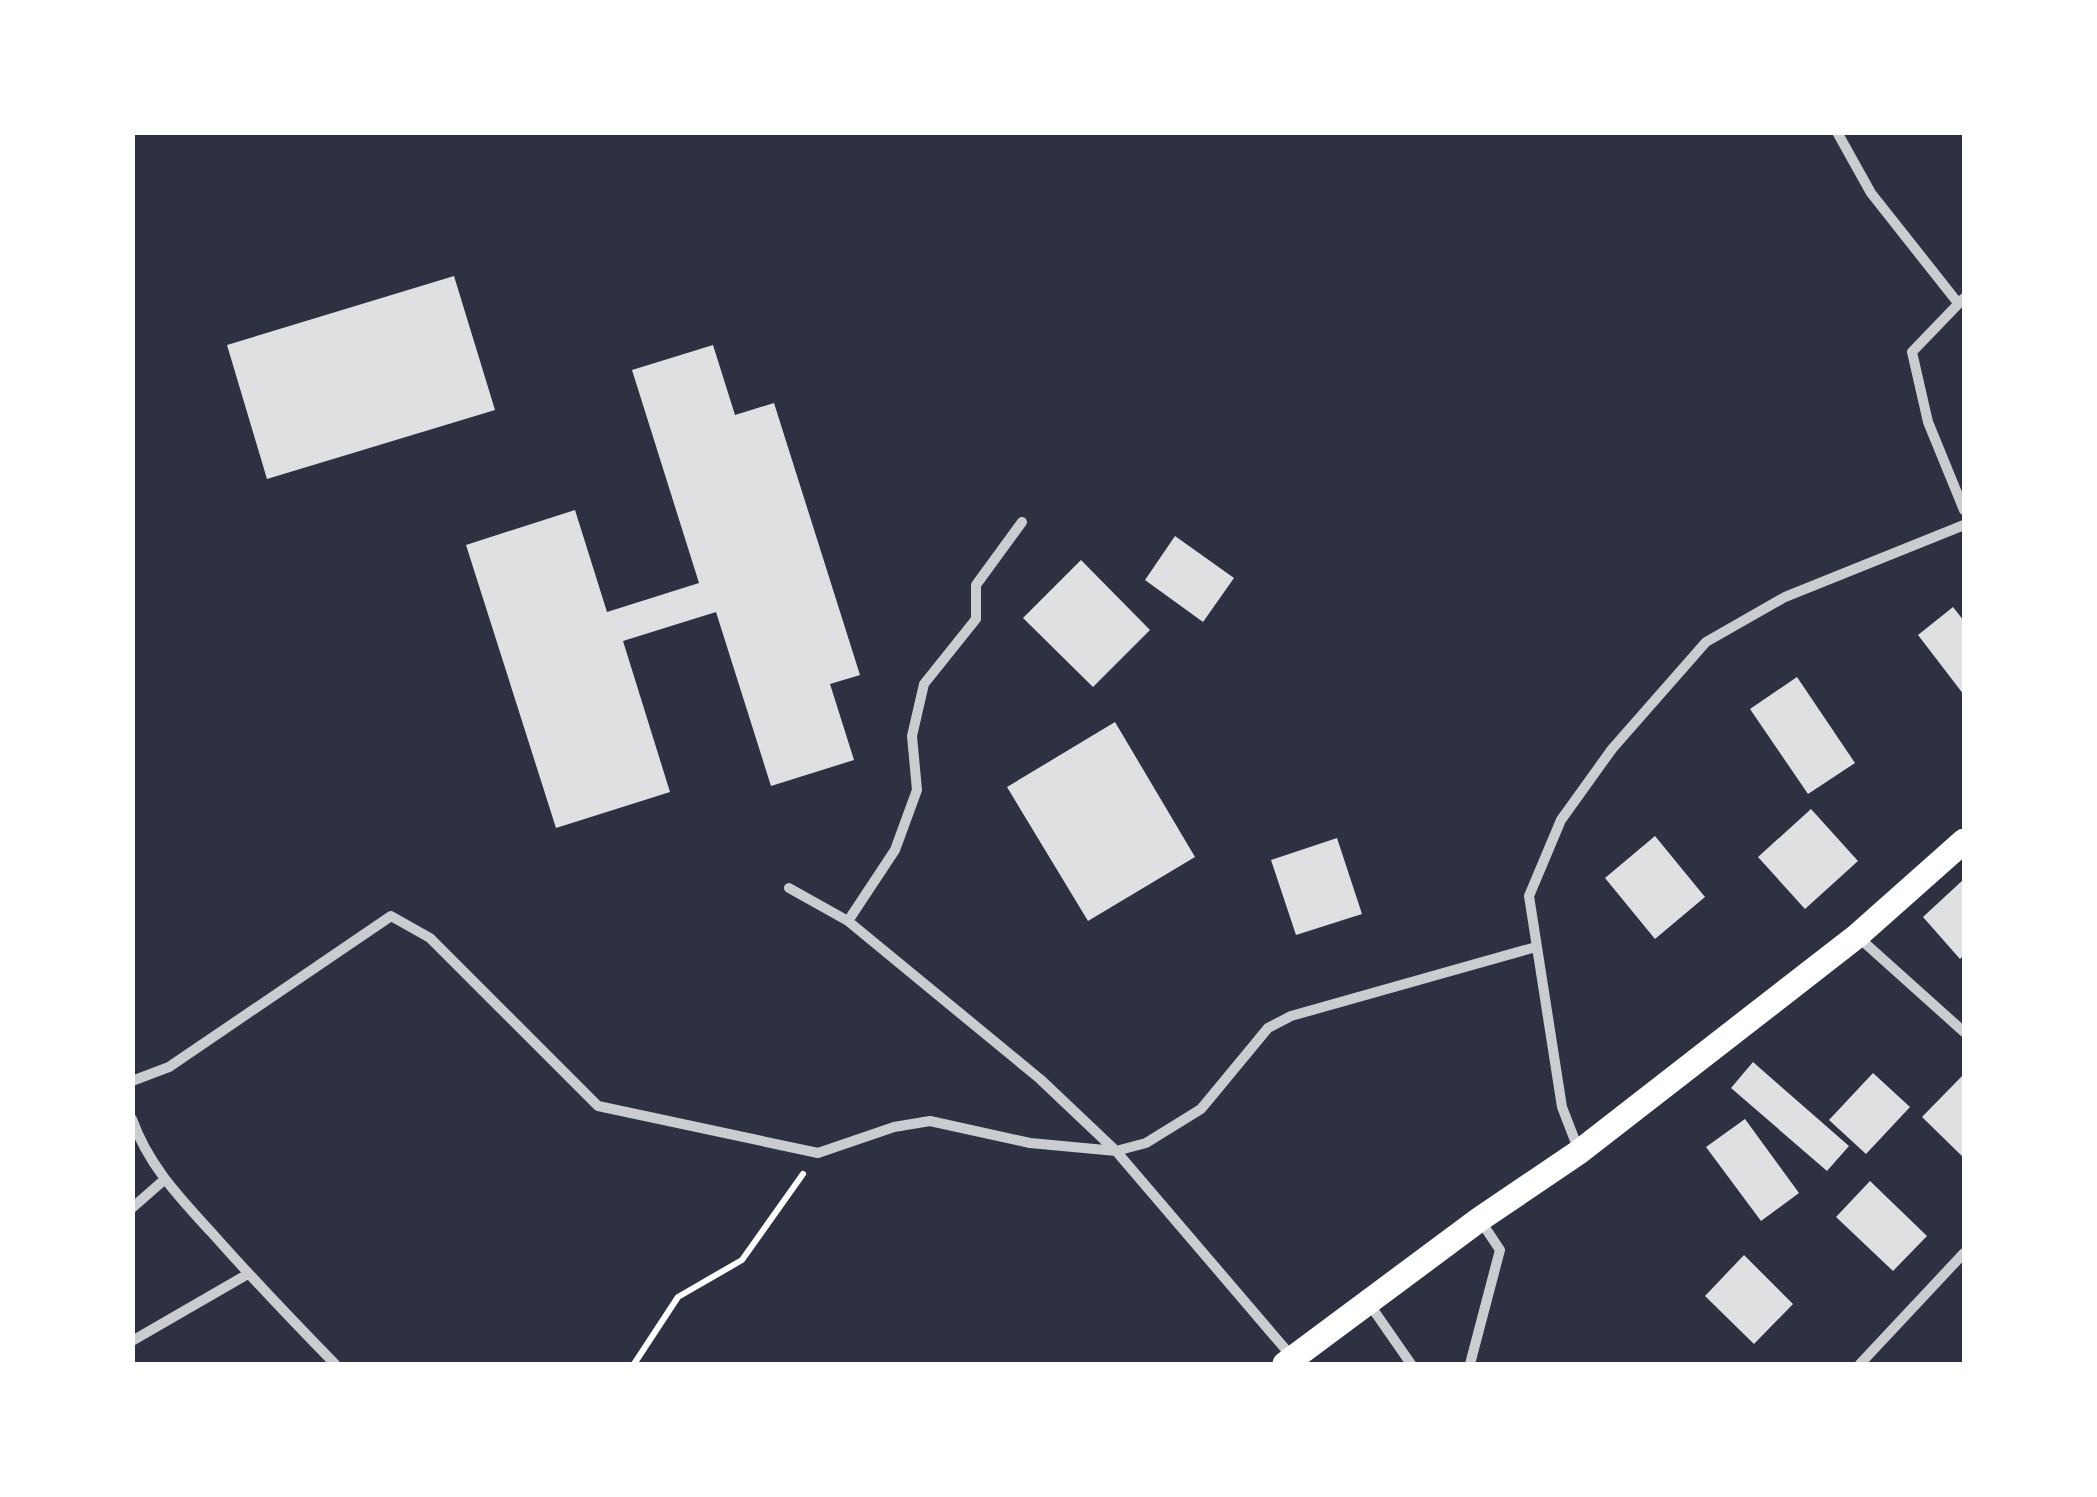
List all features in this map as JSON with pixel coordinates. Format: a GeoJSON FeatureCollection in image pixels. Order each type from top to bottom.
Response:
{"type":"FeatureCollection","features":[{"type":"Feature","properties":{"kind":"main road"},"geometry":{"type":"LineString","coordinates":[[1289,1361],[1480,1219],[1579,1152],[1857,936],[1964,840]]}},
{"type":"Feature","properties":{"kind":"street"},"geometry":{"type":"LineString","coordinates":[[1838,132],[1871,193],[1961,300],[1912,352],[1928,422],[1964,510]]}},
{"type":"Feature","properties":{"kind":"street"},"geometry":{"type":"LineString","coordinates":[[848,921],[896,850],[917,790],[912,736],[924,684],[976,619],[976,585],[1022,522]]}},
{"type":"Feature","properties":{"kind":"street"},"geometry":{"type":"LineString","coordinates":[[1579,1152],[1562,1107],[1529,896],[1561,820],[1612,750],[1706,642],[1785,597],[1964,525]]}},
{"type":"Feature","properties":{"kind":"street"},"geometry":{"type":"LineString","coordinates":[[789,888],[848,921],[1040,1079],[1116,1151],[1289,1361]]}},
{"type":"Feature","properties":{"kind":"street"},"geometry":{"type":"LineString","coordinates":[[132,1081],[169,1068],[391,916],[430,938],[598,1106],[818,1153],[930,1120],[1030,1143],[1116,1151],[1146,1144],[1201,1109],[1268,1028],[1291,1016],[1536,947]]}},
{"type":"Feature","properties":{"kind":"street"},"geometry":{"type":"LineString","coordinates":[[1857,936],[1964,1032]]}},
{"type":"Feature","properties":{"kind":"street"},"geometry":{"type":"LineString","coordinates":[[132,1119],[164,1180],[335,1364]]}},
{"type":"Feature","properties":{"kind":"street"},"geometry":{"type":"LineString","coordinates":[[132,1208],[164,1180]]}},
{"type":"Feature","properties":{"kind":"street"},"geometry":{"type":"LineString","coordinates":[[1470,1364],[1500,1250],[1480,1219]]}},
{"type":"Feature","properties":{"kind":"street"},"geometry":{"type":"LineString","coordinates":[[1860,1364],[1964,1253]]}},
{"type":"Feature","properties":{"kind":"street"},"geometry":{"type":"LineString","coordinates":[[132,1341],[248,1274]]}},
{"type":"Feature","properties":{"kind":"street"},"geometry":{"type":"LineString","coordinates":[[1369,1304],[1411,1364]]}},
{"type":"Feature","properties":{"kind":"path"},"geometry":{"type":"LineString","coordinates":[[634,1364],[678,1298],[742,1260],[818,1153]]}},
{"type":"Feature","properties":{"kind":"building"},"geometry":{"type":"Polygon","coordinates":[[[454,276],[495,410],[267,479],[227,345],[454,276]]]}},
{"type":"Feature","properties":{"kind":"building"},"geometry":{"type":"Polygon","coordinates":[[[713,345],[735,415],[774,403],[860,675],[830,684],[854,760],[771,786],[716,612],[623,641],[670,792],[556,828],[466,545],[575,510],[607,612],[699,583],[632,370],[713,345]]]}},
{"type":"Feature","properties":{"kind":"building"},"geometry":{"type":"Polygon","coordinates":[[[1175,536],[1234,578],[1203,622],[1145,580],[1175,536]]]}},
{"type":"Feature","properties":{"kind":"building"},"geometry":{"type":"Polygon","coordinates":[[[1081,560],[1150,630],[1093,687],[1023,618],[1081,560]]]}},
{"type":"Feature","properties":{"kind":"building"},"geometry":{"type":"Polygon","coordinates":[[[1953,607],[1964,621],[1964,695],[1918,635],[1953,607]]]}},
{"type":"Feature","properties":{"kind":"building"},"geometry":{"type":"Polygon","coordinates":[[[1797,677],[1855,763],[1808,794],[1750,709],[1797,677]]]}},
{"type":"Feature","properties":{"kind":"building"},"geometry":{"type":"Polygon","coordinates":[[[1115,722],[1195,857],[1088,921],[1007,787],[1115,722]]]}},
{"type":"Feature","properties":{"kind":"building"},"geometry":{"type":"Polygon","coordinates":[[[1811,809],[1858,861],[1805,909],[1758,857],[1811,809]]]}},
{"type":"Feature","properties":{"kind":"building"},"geometry":{"type":"Polygon","coordinates":[[[1655,836],[1705,897],[1655,939],[1605,878],[1655,836]]]}},
{"type":"Feature","properties":{"kind":"building"},"geometry":{"type":"Polygon","coordinates":[[[1337,838],[1362,914],[1296,935],[1271,860],[1337,838]]]}},
{"type":"Feature","properties":{"kind":"building"},"geometry":{"type":"Polygon","coordinates":[[[1964,879],[1964,955],[1960,959],[1923,917],[1964,879]]]}},
{"type":"Feature","properties":{"kind":"building"},"geometry":{"type":"Polygon","coordinates":[[[1753,1062],[1849,1146],[1827,1171],[1731,1088],[1753,1062]]]}},
{"type":"Feature","properties":{"kind":"building"},"geometry":{"type":"Polygon","coordinates":[[[1873,1073],[1910,1107],[1866,1154],[1829,1120],[1873,1073]]]}},
{"type":"Feature","properties":{"kind":"building"},"geometry":{"type":"Polygon","coordinates":[[[1964,1074],[1964,1158],[1922,1117],[1964,1074]]]}},
{"type":"Feature","properties":{"kind":"building"},"geometry":{"type":"Polygon","coordinates":[[[1745,1119],[1799,1193],[1761,1221],[1706,1147],[1745,1119]]]}},
{"type":"Feature","properties":{"kind":"building"},"geometry":{"type":"Polygon","coordinates":[[[1870,1181],[1927,1236],[1893,1271],[1836,1217],[1870,1181]]]}},
{"type":"Feature","properties":{"kind":"building"},"geometry":{"type":"Polygon","coordinates":[[[1744,1255],[1793,1304],[1754,1344],[1705,1296],[1744,1255]]]}}]}
